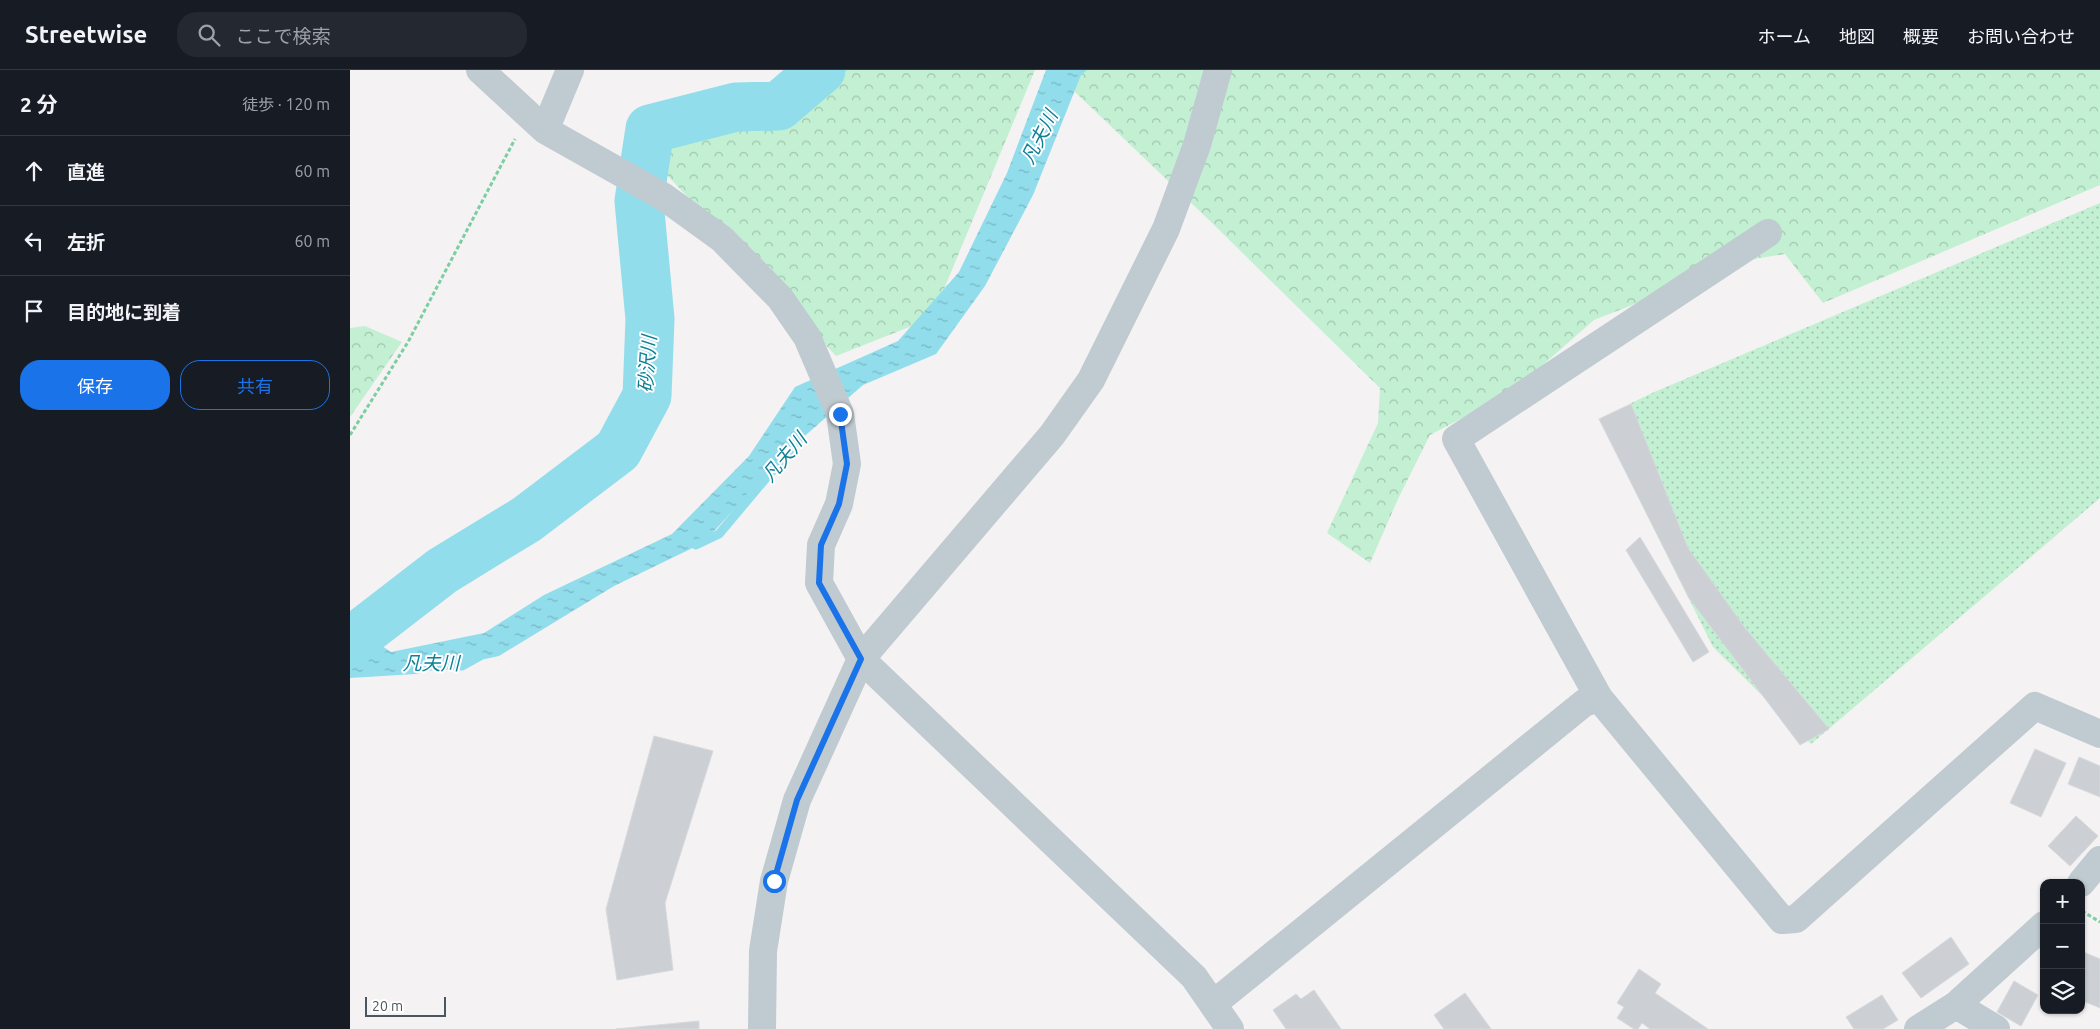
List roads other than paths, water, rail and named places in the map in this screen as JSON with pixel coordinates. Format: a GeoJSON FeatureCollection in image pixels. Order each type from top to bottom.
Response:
{"type":"FeatureCollection","features":[{"type":"Feature","properties":{"kind":"street"},"geometry":{"type":"LineString","coordinates":[[480,70],[537,122],[664,197],[722,239],[780,298],[807,337],[840,414],[847,464],[839,504],[821,545],[819,583],[861,659],[1194,977],[1230,1029]]}},
{"type":"Feature","properties":{"kind":"street"},"geometry":{"type":"LineString","coordinates":[[537,122],[570,70]]}},
{"type":"Feature","properties":{"kind":"street"},"geometry":{"type":"LineString","coordinates":[[762,1029],[763,952],[774,881],[797,800],[861,659],[1052,435],[1091,380],[1166,229],[1197,146],[1218,70]]}},
{"type":"Feature","properties":{"kind":"street"},"geometry":{"type":"LineString","coordinates":[[1768,233],[1456,439],[1599,698],[1782,920],[1796,919],[2036,706],[2100,734]]}},
{"type":"Feature","properties":{"kind":"street"},"geometry":{"type":"LineString","coordinates":[[1213,1004],[1584,703],[1599,698]]}},
{"type":"Feature","properties":{"kind":"street"},"geometry":{"type":"LineString","coordinates":[[2083,879],[2100,860]]}},
{"type":"Feature","properties":{"kind":"street"},"geometry":{"type":"LineString","coordinates":[[1918,1029],[1956,1005],[2040,929]]}},
{"type":"Feature","properties":{"kind":"street"},"geometry":{"type":"LineString","coordinates":[[1956,1005],[1996,1029]]}},
{"type":"Feature","properties":{"kind":"water"},"geometry":{"type":"Polygon","coordinates":[[[1046,70],[1087,70],[1081,75],[1033,195],[985,286],[936,354],[863,385],[791,448],[703,543],[614,586],[499,656],[415,674],[350,678],[350,640],[382,646],[391,652],[484,633],[544,595],[672,534],[749,456],[795,387],[898,341],[959,272],[1007,173],[1046,70]]]}},
{"type":"Feature","properties":{"kind":"waterway","name":"砂沢川"},"geometry":{"type":"LineString","coordinates":[[350,642],[442,571],[527,519],[618,450],[647,396],[650,319],[639,201],[650,129],[736,107],[779,106],[821,70]]}},
{"type":"Feature","properties":{"kind":"waterway","name":"凡夫川"},"geometry":{"type":"LineString","coordinates":[[696,545],[719,534],[799,439]]}},
{"type":"Feature","properties":{"kind":"waterway","name":"凡夫川"},"geometry":{"type":"LineString","coordinates":[[441,665],[462,666],[480,656]]}}]}
